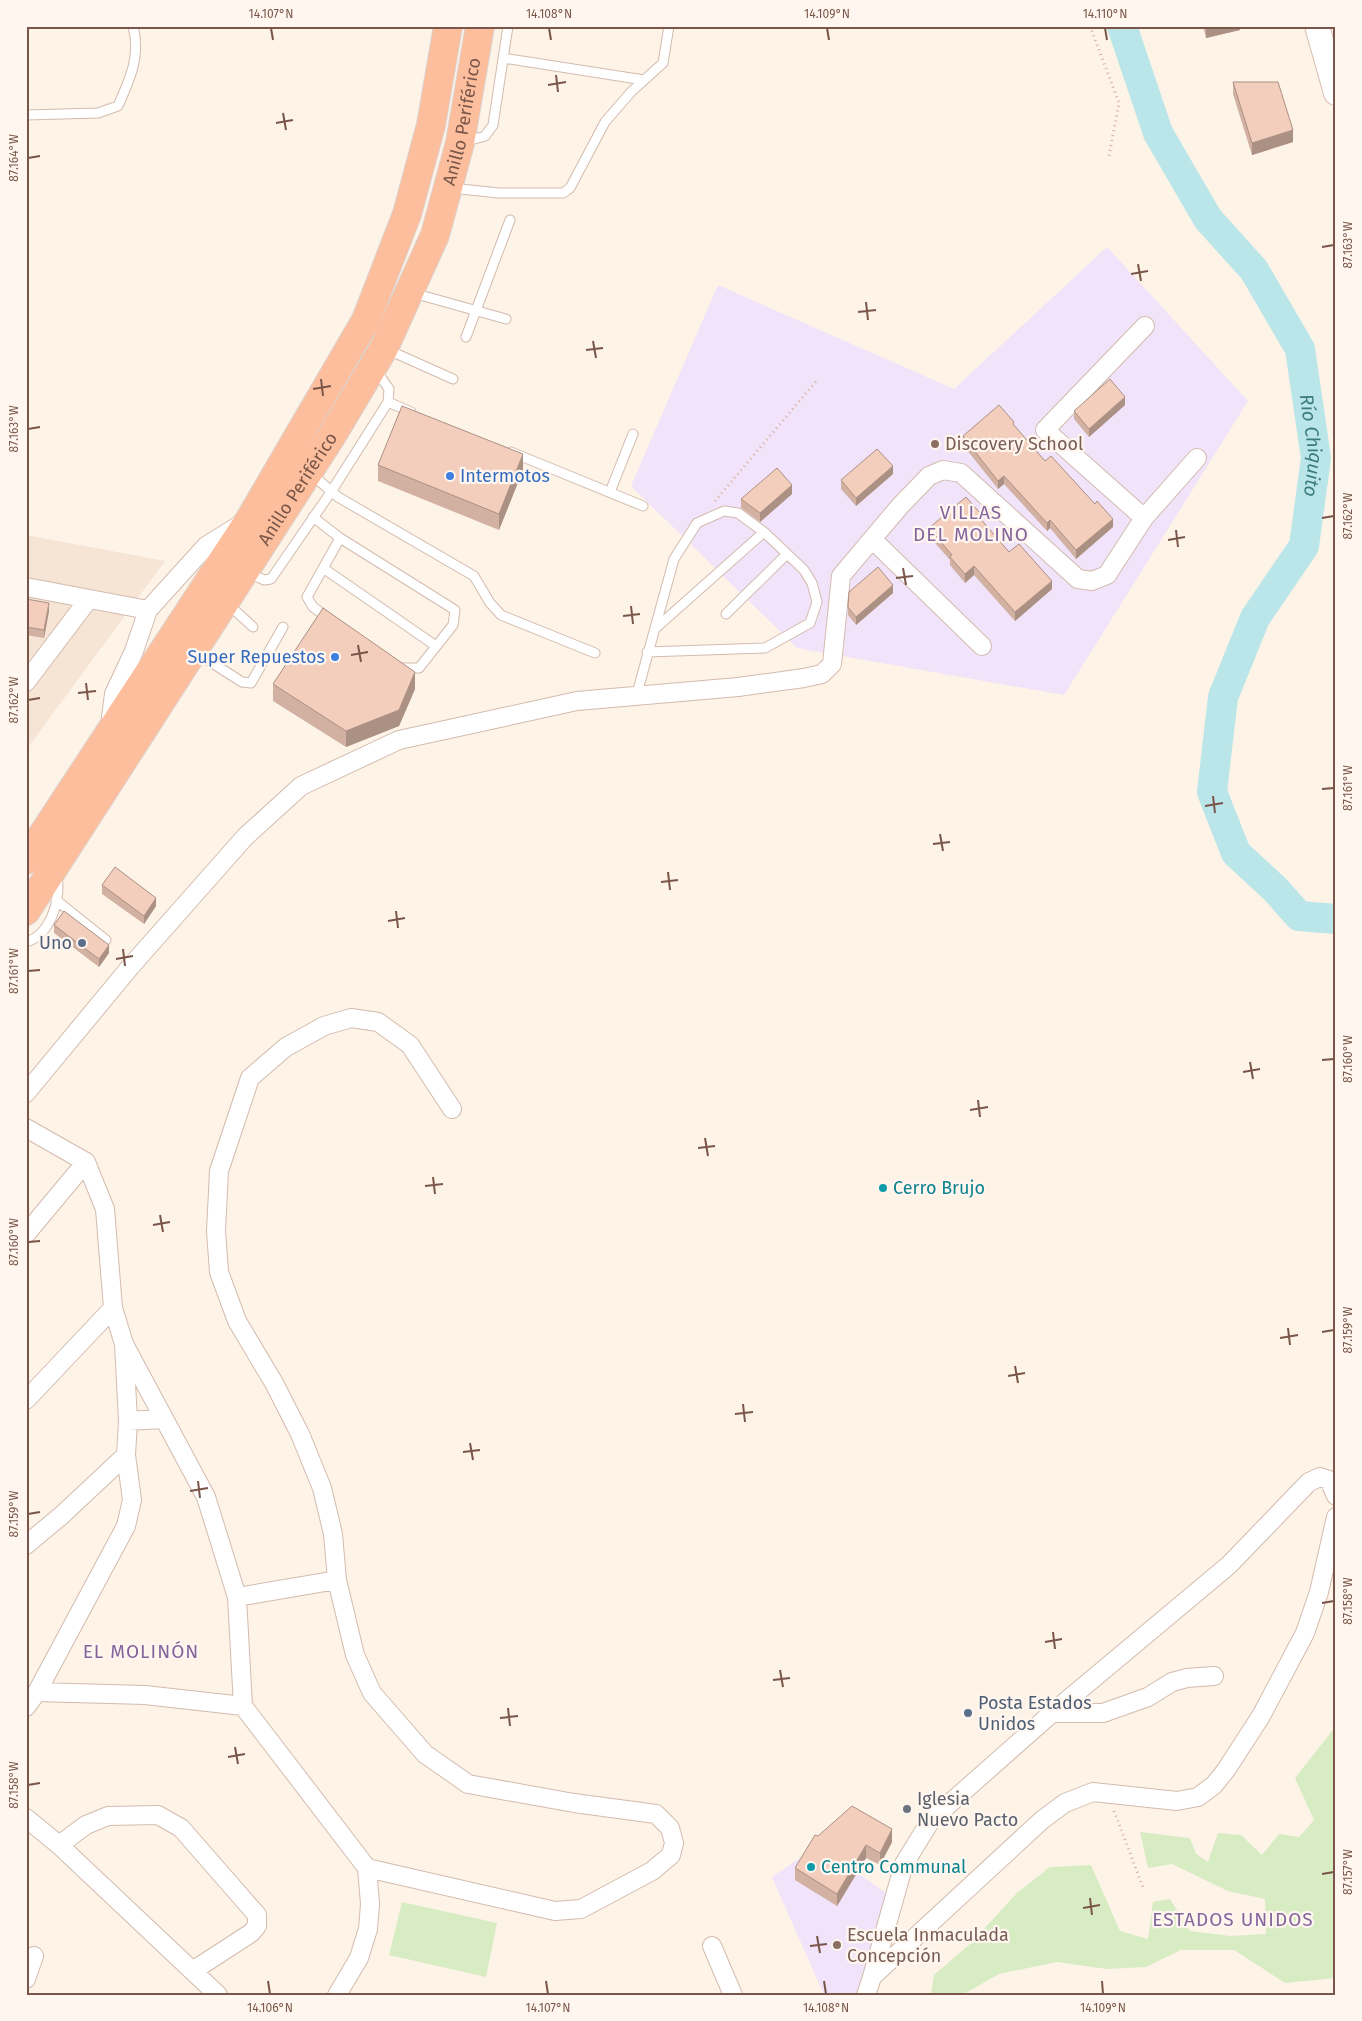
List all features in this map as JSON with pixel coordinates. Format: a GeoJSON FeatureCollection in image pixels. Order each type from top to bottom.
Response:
{"type":"FeatureCollection","features":[{"type":"Feature","properties":{"kind":"highway","name":"Anillo Periférico"},"geometry":{"type":"LineString","coordinates":[[26,860],[108,738],[250,519],[366,320],[409,205],[431,125],[448,26]]}},
{"type":"Feature","properties":{"kind":"highway","name":"Anillo Periférico"},"geometry":{"type":"LineString","coordinates":[[26,911],[308,472],[378,358],[435,236],[460,143],[480,26]]}},
{"type":"Feature","properties":{"kind":"main road"},"geometry":{"type":"LineString","coordinates":[[1317,26],[1336,92]]}},
{"type":"Feature","properties":{"kind":"street"},"geometry":{"type":"LineString","coordinates":[[1144,518],[1045,430],[1145,326]]}},
{"type":"Feature","properties":{"kind":"street"},"geometry":{"type":"LineString","coordinates":[[26,1093],[131,966],[245,837],[301,786],[399,740],[577,701],[738,687],[822,674],[832,664],[841,576],[929,476],[943,470],[961,473],[1078,579],[1092,581],[1108,575],[1144,518],[1197,458]]}},
{"type":"Feature","properties":{"kind":"street"},"geometry":{"type":"LineString","coordinates":[[108,738],[114,694],[134,651],[148,610],[206,546],[250,519]]}},
{"type":"Feature","properties":{"kind":"street"},"geometry":{"type":"LineString","coordinates":[[872,539],[982,646]]}},
{"type":"Feature","properties":{"kind":"street"},"geometry":{"type":"LineString","coordinates":[[26,587],[148,610]]}},
{"type":"Feature","properties":{"kind":"street"},"geometry":{"type":"LineString","coordinates":[[26,681],[88,600]]}},
{"type":"Feature","properties":{"kind":"street"},"geometry":{"type":"LineString","coordinates":[[367,1868],[555,1911],[581,1908],[652,1871],[671,1855],[674,1842],[670,1828],[656,1814],[574,1803],[468,1784],[425,1754],[372,1693],[355,1655],[337,1580],[333,1534],[322,1488],[300,1434],[274,1383],[237,1321],[219,1272],[216,1231],[219,1170],[250,1078],[286,1047],[324,1026],[350,1018],[378,1022],[410,1045],[452,1108]]}},
{"type":"Feature","properties":{"kind":"street"},"geometry":{"type":"LineString","coordinates":[[26,1128],[86,1162],[105,1209],[113,1308],[124,1344],[206,1498],[237,1597],[243,1706],[367,1868],[370,1904],[368,1929],[359,1958],[337,1995]]}},
{"type":"Feature","properties":{"kind":"street"},"geometry":{"type":"LineString","coordinates":[[26,1234],[86,1162]]}},
{"type":"Feature","properties":{"kind":"street"},"geometry":{"type":"LineString","coordinates":[[26,1400],[113,1308]]}},
{"type":"Feature","properties":{"kind":"street"},"geometry":{"type":"LineString","coordinates":[[26,1707],[37,1692],[126,1526],[132,1500],[126,1455],[128,1421],[124,1344]]}},
{"type":"Feature","properties":{"kind":"street"},"geometry":{"type":"LineString","coordinates":[[128,1421],[163,1419]]}},
{"type":"Feature","properties":{"kind":"street"},"geometry":{"type":"LineString","coordinates":[[26,1545],[62,1515],[126,1455]]}},
{"type":"Feature","properties":{"kind":"street"},"geometry":{"type":"LineString","coordinates":[[866,1995],[904,1864],[918,1838],[931,1820],[1052,1713],[1229,1565],[1309,1482],[1320,1477],[1329,1480],[1336,1496]]}},
{"type":"Feature","properties":{"kind":"street"},"geometry":{"type":"LineString","coordinates":[[872,1977],[1042,1820],[1065,1803],[1093,1792],[1178,1801],[1198,1796],[1214,1784],[1226,1770],[1261,1716],[1305,1633],[1319,1592],[1336,1517]]}},
{"type":"Feature","properties":{"kind":"street"},"geometry":{"type":"LineString","coordinates":[[237,1597],[337,1580]]}},
{"type":"Feature","properties":{"kind":"street"},"geometry":{"type":"LineString","coordinates":[[1052,1713],[1102,1713],[1148,1697],[1172,1682],[1188,1678],[1214,1676]]}},
{"type":"Feature","properties":{"kind":"street"},"geometry":{"type":"LineString","coordinates":[[37,1692],[145,1695],[243,1706]]}},
{"type":"Feature","properties":{"kind":"street"},"geometry":{"type":"LineString","coordinates":[[59,1845],[86,1825],[108,1816],[158,1815],[181,1828],[258,1915],[256,1926],[251,1933],[194,1970]]}},
{"type":"Feature","properties":{"kind":"street"},"geometry":{"type":"LineString","coordinates":[[26,1818],[59,1845],[194,1970],[218,1995]]}},
{"type":"Feature","properties":{"kind":"street"},"geometry":{"type":"LineString","coordinates":[[712,1946],[733,1995]]}},
{"type":"Feature","properties":{"kind":"street"},"geometry":{"type":"LineString","coordinates":[[26,1979],[34,1956]]}},
{"type":"Feature","properties":{"kind":"lane"},"geometry":{"type":"LineString","coordinates":[[26,115],[98,113],[118,106],[134,72],[137,40],[133,26]]}},
{"type":"Feature","properties":{"kind":"lane"},"geometry":{"type":"LineString","coordinates":[[460,143],[485,136],[493,125],[508,26]]}},
{"type":"Feature","properties":{"kind":"lane"},"geometry":{"type":"LineString","coordinates":[[449,187],[498,193],[563,193],[570,188],[605,122],[644,80],[664,63],[669,26]]}},
{"type":"Feature","properties":{"kind":"lane"},"geometry":{"type":"LineString","coordinates":[[504,58],[644,80]]}},
{"type":"Feature","properties":{"kind":"lane"},"geometry":{"type":"LineString","coordinates":[[466,337],[510,220]]}},
{"type":"Feature","properties":{"kind":"lane"},"geometry":{"type":"LineString","coordinates":[[410,293],[506,319]]}},
{"type":"Feature","properties":{"kind":"lane"},"geometry":{"type":"LineString","coordinates":[[378,358],[453,379]]}},
{"type":"Feature","properties":{"kind":"lane"},"geometry":{"type":"LineString","coordinates":[[244,571],[264,580],[271,579],[331,492],[388,402],[389,389],[378,358]]}},
{"type":"Feature","properties":{"kind":"lane"},"geometry":{"type":"LineString","coordinates":[[388,402],[416,414]]}},
{"type":"Feature","properties":{"kind":"lane"},"geometry":{"type":"LineString","coordinates":[[610,492],[632,434]]}},
{"type":"Feature","properties":{"kind":"lane"},"geometry":{"type":"LineString","coordinates":[[499,447],[643,506]]}},
{"type":"Feature","properties":{"kind":"lane"},"geometry":{"type":"LineString","coordinates":[[308,472],[331,492],[474,576],[490,602],[501,614],[595,654]]}},
{"type":"Feature","properties":{"kind":"lane"},"geometry":{"type":"LineString","coordinates":[[636,697],[647,652],[656,627],[674,558],[697,522],[724,511],[738,513],[764,532],[804,570],[812,583],[817,602],[810,623],[765,648],[647,652]]}},
{"type":"Feature","properties":{"kind":"lane"},"geometry":{"type":"LineString","coordinates":[[313,517],[340,538],[455,610],[453,625],[419,668],[402,669],[394,663]]}},
{"type":"Feature","properties":{"kind":"lane"},"geometry":{"type":"LineString","coordinates":[[656,627],[764,532]]}},
{"type":"Feature","properties":{"kind":"lane"},"geometry":{"type":"LineString","coordinates":[[337,624],[313,607],[307,597],[340,538]]}},
{"type":"Feature","properties":{"kind":"lane"},"geometry":{"type":"LineString","coordinates":[[726,614],[787,554]]}},
{"type":"Feature","properties":{"kind":"lane"},"geometry":{"type":"LineString","coordinates":[[323,568],[436,646]]}},
{"type":"Feature","properties":{"kind":"lane"},"geometry":{"type":"LineString","coordinates":[[225,601],[253,627]]}},
{"type":"Feature","properties":{"kind":"lane"},"geometry":{"type":"LineString","coordinates":[[193,651],[242,682],[251,683],[283,627]]}},
{"type":"Feature","properties":{"kind":"lane"},"geometry":{"type":"LineString","coordinates":[[26,942],[42,934],[56,900],[58,885],[55,866]]}},
{"type":"Feature","properties":{"kind":"lane"},"geometry":{"type":"LineString","coordinates":[[56,900],[106,940]]}},
{"type":"Feature","properties":{"kind":"path"},"geometry":{"type":"LineString","coordinates":[[1090,26],[1120,103],[1109,156]]}},
{"type":"Feature","properties":{"kind":"path"},"geometry":{"type":"LineString","coordinates":[[697,522],[818,379]]}},
{"type":"Feature","properties":{"kind":"path"},"geometry":{"type":"LineString","coordinates":[[1106,1792],[1144,1890]]}},
{"type":"Feature","properties":{"kind":"shaded area","name":"Discovery School"},"geometry":{"type":"Polygon","coordinates":[[[1107,247],[1248,401],[1064,695],[797,648],[631,486],[718,285],[954,389],[1107,247]]]}},
{"type":"Feature","properties":{"kind":"shaded area"},"geometry":{"type":"Polygon","coordinates":[[[26,535],[165,561],[26,750],[26,535]]]}},
{"type":"Feature","properties":{"kind":"shaded area","name":"Escuela Inmaculada Concepción"},"geometry":{"type":"Polygon","coordinates":[[[819,1845],[887,1894],[858,1995],[824,1995],[772,1877],[819,1845]]]}},
{"type":"Feature","properties":{"kind":"green space"},"geometry":{"type":"Polygon","coordinates":[[[1336,1726],[1336,1978],[1285,1983],[1234,1950],[1181,1950],[1146,1967],[1107,1969],[1057,1962],[999,1974],[962,1995],[931,1995],[934,1975],[970,1944],[1017,1893],[1050,1867],[1091,1865],[1120,1931],[1148,1939],[1153,1902],[1170,1899],[1190,1931],[1230,1936],[1266,1934],[1265,1899],[1228,1891],[1172,1864],[1148,1868],[1140,1832],[1190,1838],[1196,1854],[1208,1862],[1218,1833],[1241,1835],[1262,1855],[1279,1834],[1299,1837],[1314,1820],[1295,1778],[1336,1726]]]}},
{"type":"Feature","properties":{"kind":"green space"},"geometry":{"type":"Polygon","coordinates":[[[402,1902],[497,1923],[486,1977],[389,1955],[402,1902]]]}},
{"type":"Feature","properties":{"kind":"building"},"geometry":{"type":"Polygon","coordinates":[[[1233,82],[1278,82],[1293,130],[1252,143],[1233,82]]]}},
{"type":"Feature","properties":{"kind":"building"},"geometry":{"type":"Polygon","coordinates":[[[1110,379],[1125,397],[1089,429],[1074,411],[1110,379]]]}},
{"type":"Feature","properties":{"kind":"building"},"geometry":{"type":"Polygon","coordinates":[[[999,405],[1045,461],[1051,456],[1095,504],[1097,501],[1113,519],[1076,550],[1050,520],[1047,523],[1004,476],[998,481],[963,436],[999,405]]]}},
{"type":"Feature","properties":{"kind":"building","name":"Intermotos"},"geometry":{"type":"Polygon","coordinates":[[[402,406],[523,454],[499,514],[378,465],[402,406]]]}},
{"type":"Feature","properties":{"kind":"building"},"geometry":{"type":"Polygon","coordinates":[[[877,449],[893,466],[856,498],[841,480],[877,449]]]}},
{"type":"Feature","properties":{"kind":"building"},"geometry":{"type":"Polygon","coordinates":[[[777,468],[792,485],[760,513],[741,499],[777,468]]]}},
{"type":"Feature","properties":{"kind":"building"},"geometry":{"type":"Polygon","coordinates":[[[966,497],[981,514],[978,516],[1009,552],[1019,544],[1052,581],[1015,612],[974,566],[965,574],[929,528],[966,497]]]}},
{"type":"Feature","properties":{"kind":"building"},"geometry":{"type":"Polygon","coordinates":[[[878,567],[893,585],[856,617],[848,607],[849,592],[878,567]]]}},
{"type":"Feature","properties":{"kind":"building"},"geometry":{"type":"Polygon","coordinates":[[[26,599],[49,603],[44,630],[26,627],[26,599]]]}},
{"type":"Feature","properties":{"kind":"building","name":"Super Repuestos"},"geometry":{"type":"Polygon","coordinates":[[[323,608],[415,672],[399,710],[346,731],[273,684],[323,608]]]}},
{"type":"Feature","properties":{"kind":"building"},"geometry":{"type":"Polygon","coordinates":[[[115,867],[156,898],[144,916],[102,885],[115,867]]]}},
{"type":"Feature","properties":{"kind":"building"},"geometry":{"type":"Polygon","coordinates":[[[64,911],[109,945],[99,959],[54,925],[64,911]]]}},
{"type":"Feature","properties":{"kind":"building"},"geometry":{"type":"Polygon","coordinates":[[[852,1806],[892,1829],[880,1853],[866,1845],[837,1894],[795,1868],[815,1835],[818,1836],[852,1806]]]}},
{"type":"Feature","properties":{"kind":"waterway","name":"Río Chiquito"},"geometry":{"type":"LineString","coordinates":[[1122,26],[1158,133],[1208,219],[1254,270],[1300,349],[1316,458],[1304,546],[1255,618],[1223,697],[1212,792],[1236,853],[1275,889],[1299,916],[1336,919]]}},
{"type":"Feature","properties":{"kind":"place","name":"Discovery School"},"geometry":{"type":"Point","coordinates":[935,444]}},
{"type":"Feature","properties":{"kind":"place","name":"Intermotos"},"geometry":{"type":"Point","coordinates":[450,476]}},
{"type":"Feature","properties":{"kind":"place","name":"Super Repuestos"},"geometry":{"type":"Point","coordinates":[335,657]}},
{"type":"Feature","properties":{"kind":"place","name":"Uno"},"geometry":{"type":"Point","coordinates":[82,943]}},
{"type":"Feature","properties":{"kind":"place","name":"Cerro Brujo"},"geometry":{"type":"Point","coordinates":[883,1188]}},
{"type":"Feature","properties":{"kind":"place","name":"Posta Estados Unidos"},"geometry":{"type":"Point","coordinates":[968,1713]}},
{"type":"Feature","properties":{"kind":"place","name":"Iglesia Nuevo Pacto"},"geometry":{"type":"Point","coordinates":[907,1809]}},
{"type":"Feature","properties":{"kind":"place","name":"Centro Communal"},"geometry":{"type":"Point","coordinates":[811,1867]}},
{"type":"Feature","properties":{"kind":"place","name":"Escuela Inmaculada Concepción"},"geometry":{"type":"Point","coordinates":[837,1945]}},
{"type":"Feature","properties":{"kind":"district","name":"VILLAS DEL MOLINO"},"geometry":{"type":"Point","coordinates":[971,523]}},
{"type":"Feature","properties":{"kind":"district","name":"EL MOLINÓN"},"geometry":{"type":"Point","coordinates":[141,1651]}},
{"type":"Feature","properties":{"kind":"district","name":"ESTADOS UNIDOS"},"geometry":{"type":"Point","coordinates":[1233,1919]}}]}
